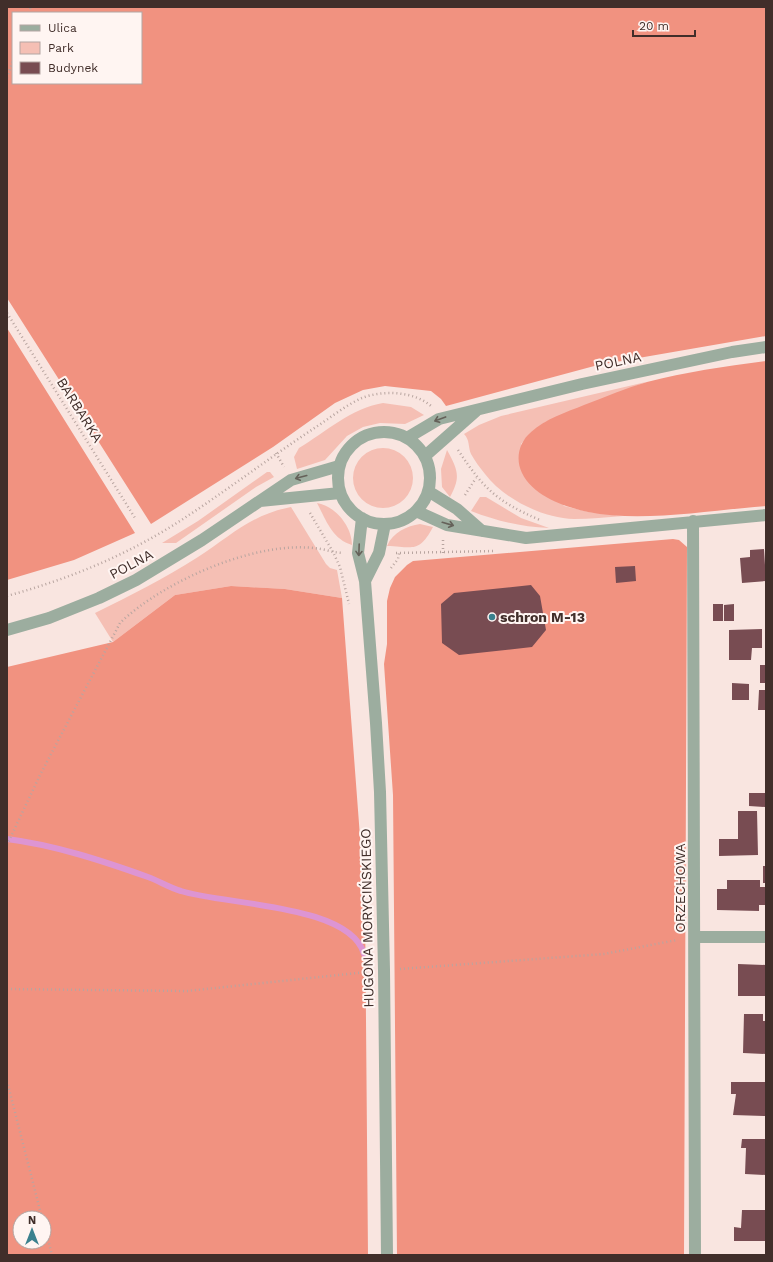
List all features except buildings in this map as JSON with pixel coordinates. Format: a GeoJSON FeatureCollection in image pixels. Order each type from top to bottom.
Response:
{"type":"FeatureCollection","features":[{"type":"Feature","properties":{"kind":"street","name":"POLNA"},"geometry":{"type":"LineString","coordinates":[[407,438],[438,419],[589,383],[732,352],[766,347]]}},
{"type":"Feature","properties":{"kind":"street","name":"POLNA"},"geometry":{"type":"LineString","coordinates":[[425,456],[477,410]]}},
{"type":"Feature","properties":{"kind":"street"},"geometry":{"type":"LineString","coordinates":[[380,431],[394,432],[407,438],[417,446],[425,456],[429,468],[430,480],[428,491],[423,502],[416,511],[407,518],[385,524],[362,518],[349,508],[340,493],[338,480],[339,466],[344,453],[354,442],[366,435],[380,431]]}},
{"type":"Feature","properties":{"kind":"street","name":"POLNA"},"geometry":{"type":"LineString","coordinates":[[7,630],[49,618],[99,598],[136,580],[195,544],[291,480],[339,466]]}},
{"type":"Feature","properties":{"kind":"street"},"geometry":{"type":"LineString","coordinates":[[428,491],[457,509],[483,531]]}},
{"type":"Feature","properties":{"kind":"street","name":"POLNA"},"geometry":{"type":"LineString","coordinates":[[258,502],[340,493]]}},
{"type":"Feature","properties":{"kind":"street"},"geometry":{"type":"LineString","coordinates":[[416,511],[447,525],[526,538],[766,515]]}},
{"type":"Feature","properties":{"kind":"street","name":"HUGONA MORYCIŃSKIEGO"},"geometry":{"type":"LineString","coordinates":[[362,518],[358,553],[365,581],[378,758],[384,970],[387,1255]]}},
{"type":"Feature","properties":{"kind":"street","name":"ORZECHOWA"},"geometry":{"type":"LineString","coordinates":[[693,522],[695,1255]]}},
{"type":"Feature","properties":{"kind":"street"},"geometry":{"type":"LineString","coordinates":[[365,581],[379,553],[385,524]]}},
{"type":"Feature","properties":{"kind":"street"},"geometry":{"type":"LineString","coordinates":[[695,937],[766,937]]}},
{"type":"Feature","properties":{"kind":"path"},"geometry":{"type":"LineString","coordinates":[[7,78],[12,63]]}},
{"type":"Feature","properties":{"kind":"path","name":"BARBARKA"},"geometry":{"type":"LineString","coordinates":[[7,313],[135,518]]}},
{"type":"Feature","properties":{"kind":"path"},"geometry":{"type":"LineString","coordinates":[[7,596],[90,569],[129,550],[186,517],[276,453],[361,398],[379,393],[400,394],[424,401],[433,410]]}},
{"type":"Feature","properties":{"kind":"path"},"geometry":{"type":"LineString","coordinates":[[457,449],[476,478],[499,498],[528,515],[546,521]]}},
{"type":"Feature","properties":{"kind":"path"},"geometry":{"type":"LineString","coordinates":[[464,498],[476,478]]}},
{"type":"Feature","properties":{"kind":"path"},"geometry":{"type":"LineString","coordinates":[[7,845],[40,775],[120,623],[133,610],[187,577],[253,554],[282,549],[318,547],[333,552]]}},
{"type":"Feature","properties":{"kind":"path"},"geometry":{"type":"LineString","coordinates":[[398,553],[461,553],[500,551]]}},
{"type":"Feature","properties":{"kind":"path"},"geometry":{"type":"LineString","coordinates":[[7,989],[187,990],[384,970],[604,954],[695,937]]}},
{"type":"Feature","properties":{"kind":"path"},"geometry":{"type":"LineString","coordinates":[[7,1081],[40,1210]]}},
{"type":"Feature","properties":{"kind":"green space"},"geometry":{"type":"Polygon","coordinates":[[[646,382],[545,422],[530,433],[521,444],[564,506],[589,512],[623,516],[580,519],[562,518],[525,506],[502,491],[485,474],[471,454],[468,441],[464,434],[479,425],[501,416],[646,382]]]}},
{"type":"Feature","properties":{"kind":"green space"},"geometry":{"type":"Polygon","coordinates":[[[383,403],[411,407],[424,415],[405,424],[380,423],[363,427],[347,436],[325,460],[297,469],[294,457],[299,448],[349,415],[383,403]]]}},
{"type":"Feature","properties":{"kind":"green space"},"geometry":{"type":"Polygon","coordinates":[[[377,448],[389,448],[405,456],[411,466],[413,478],[411,490],[405,500],[389,508],[377,508],[361,500],[353,484],[353,472],[361,456],[377,448]]]}},
{"type":"Feature","properties":{"kind":"green space"},"geometry":{"type":"Polygon","coordinates":[[[447,450],[454,463],[457,474],[456,484],[450,497],[442,487],[441,469],[447,450]]]}},
{"type":"Feature","properties":{"kind":"green space"},"geometry":{"type":"Polygon","coordinates":[[[267,472],[270,472],[274,477],[256,487],[176,543],[162,543],[198,521],[267,472]]]}},
{"type":"Feature","properties":{"kind":"green space"},"geometry":{"type":"Polygon","coordinates":[[[480,497],[486,497],[521,518],[549,528],[509,523],[471,511],[480,497]]]}},
{"type":"Feature","properties":{"kind":"green space"},"geometry":{"type":"Polygon","coordinates":[[[317,503],[330,508],[346,524],[352,545],[339,538],[330,528],[317,503]]]}},
{"type":"Feature","properties":{"kind":"green space"},"geometry":{"type":"Polygon","coordinates":[[[291,507],[326,564],[330,568],[337,570],[342,598],[285,589],[231,586],[175,595],[113,642],[95,613],[173,572],[252,521],[264,515],[291,507]]]}},
{"type":"Feature","properties":{"kind":"green space"},"geometry":{"type":"Polygon","coordinates":[[[420,524],[433,527],[424,541],[419,545],[415,547],[387,546],[393,537],[401,530],[420,524]]]}},
{"type":"Feature","properties":{"kind":"shaded area"},"geometry":{"type":"Polygon","coordinates":[[[7,7],[766,7],[766,336],[598,365],[446,406],[441,399],[431,391],[385,386],[363,390],[335,403],[273,447],[151,524],[7,298],[7,7]]]}},
{"type":"Feature","properties":{"kind":"shaded area"},"geometry":{"type":"Polygon","coordinates":[[[7,328],[135,533],[74,560],[7,580],[7,328]]]}},
{"type":"Feature","properties":{"kind":"shaded area"},"geometry":{"type":"Polygon","coordinates":[[[766,361],[766,506],[677,515],[609,515],[579,510],[560,504],[534,488],[522,473],[519,462],[519,451],[521,446],[527,436],[537,427],[556,416],[647,382],[676,375],[766,361]]]}},
{"type":"Feature","properties":{"kind":"shaded area"},"geometry":{"type":"Polygon","coordinates":[[[673,539],[679,540],[687,547],[684,1255],[397,1255],[393,795],[384,664],[387,644],[387,601],[390,588],[395,577],[413,561],[673,539]]]}},
{"type":"Feature","properties":{"kind":"shaded area"},"geometry":{"type":"Polygon","coordinates":[[[231,586],[285,589],[342,598],[365,903],[368,1255],[7,1255],[7,667],[113,642],[175,595],[231,586]]]}},
{"type":"Feature","properties":{"kind":"waterway"},"geometry":{"type":"LineString","coordinates":[[7,839],[43,845],[79,854],[148,877],[181,891],[201,896],[283,909],[311,916],[336,925],[354,938],[364,954]]}},
{"type":"Feature","properties":{"kind":"place","name":"schron M-13"},"geometry":{"type":"Point","coordinates":[492,617]}}]}
